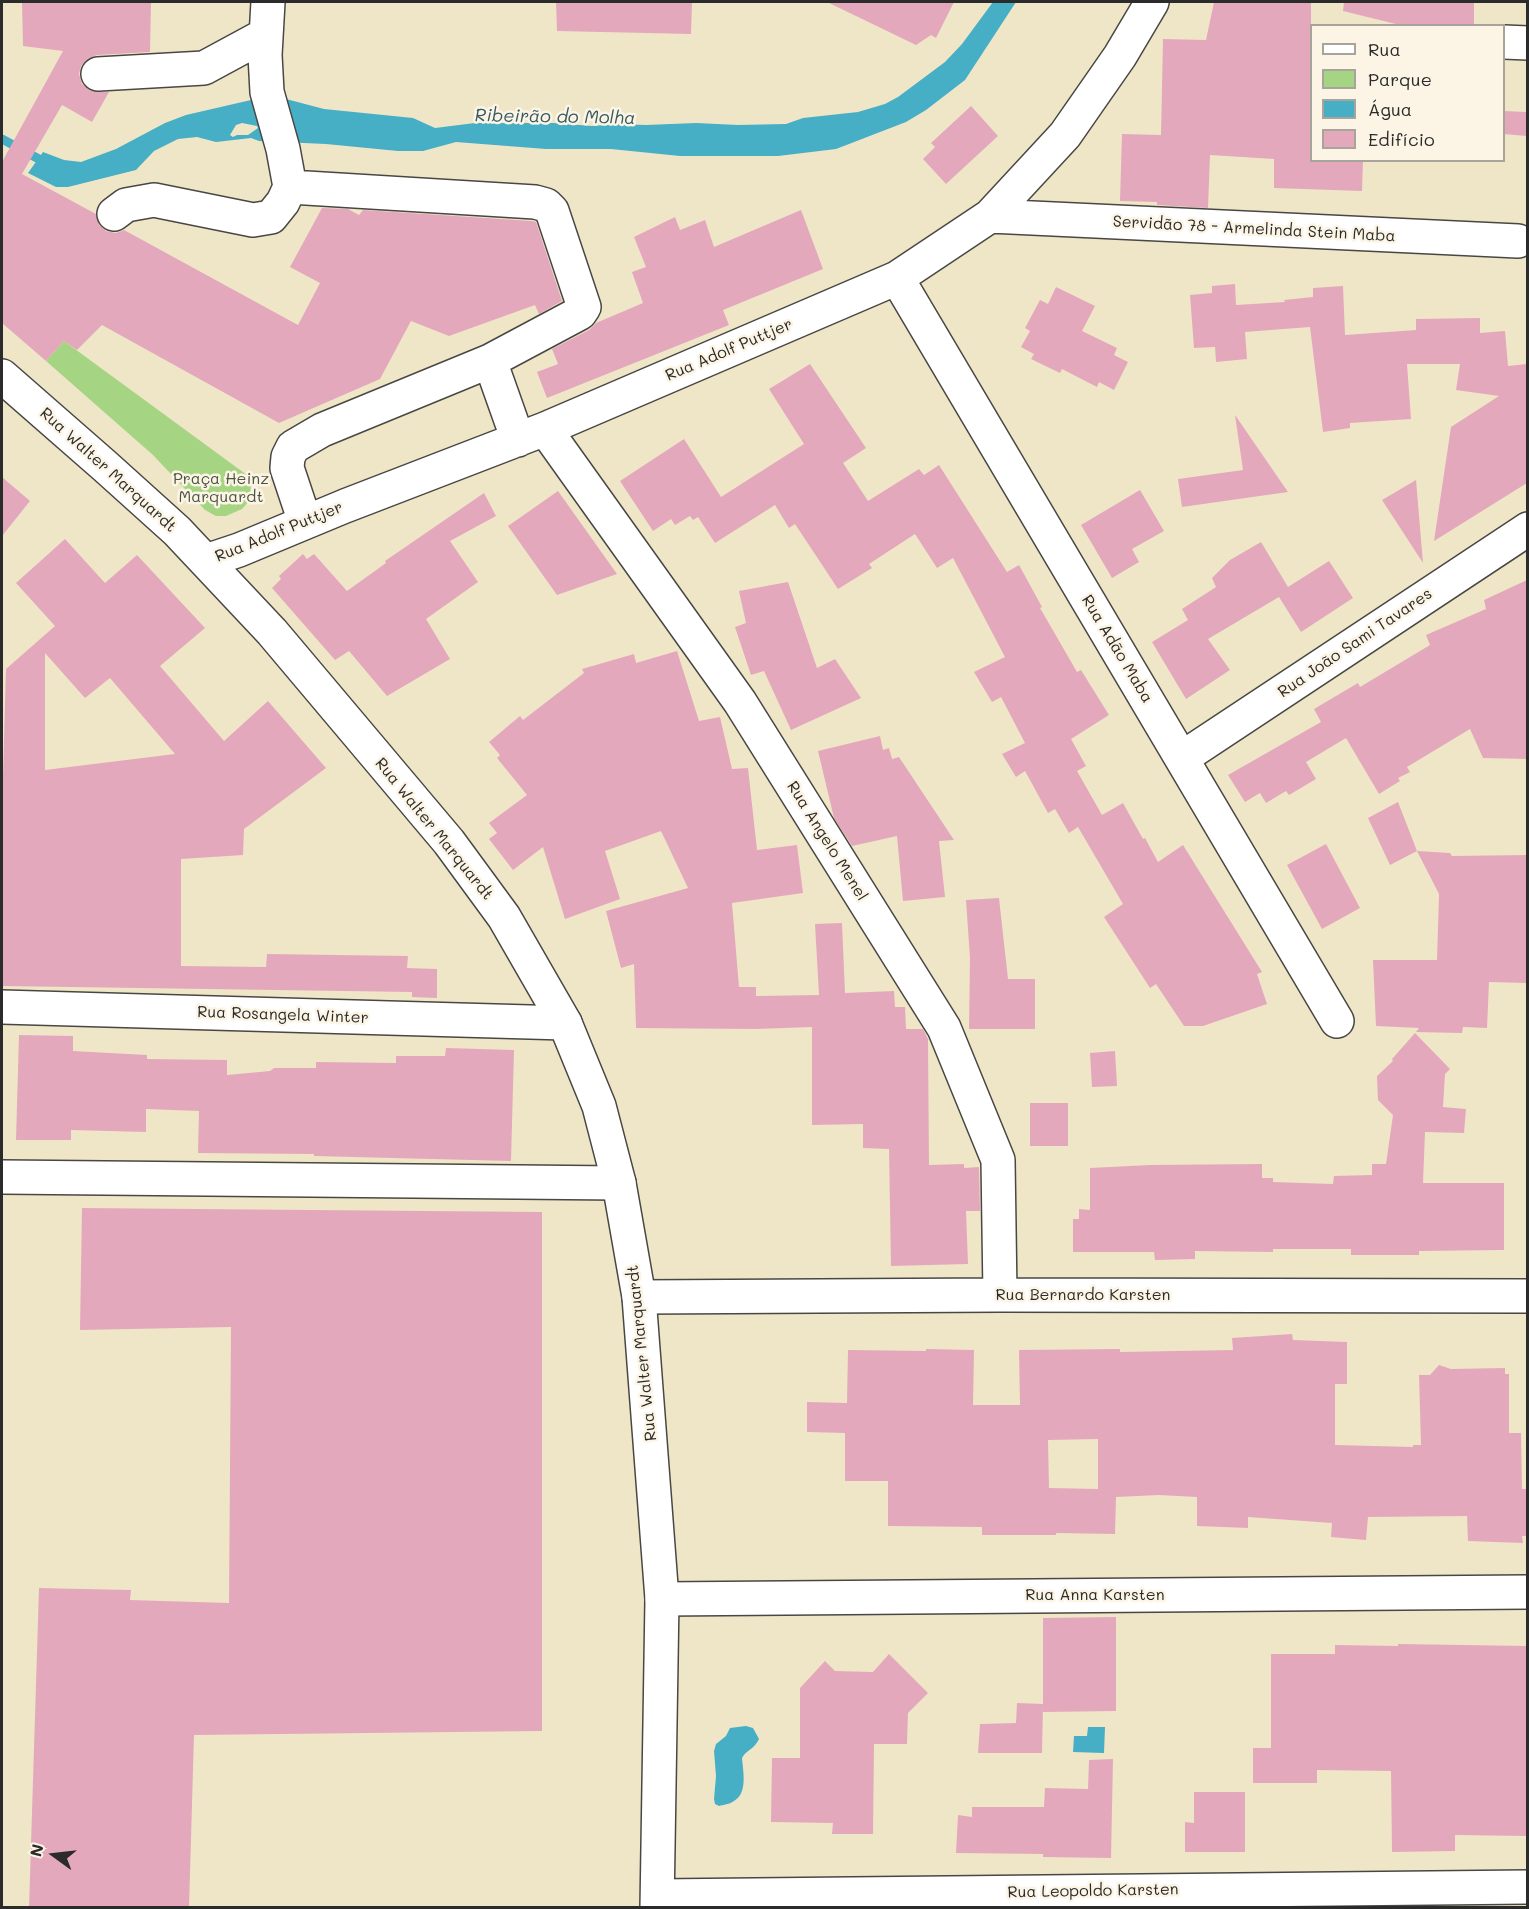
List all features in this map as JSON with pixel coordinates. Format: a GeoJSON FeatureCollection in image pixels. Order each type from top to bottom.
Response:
{"type":"FeatureCollection","features":[{"type":"Feature","properties":{"kind":"street"},"geometry":{"type":"LineString","coordinates":[[114,214],[126,205],[154,200],[253,220],[271,217],[283,202],[290,187],[283,148],[267,92],[265,35],[268,2]]}},
{"type":"Feature","properties":{"kind":"street","name":"Rua Adolf Puttjer"},"geometry":{"type":"LineString","coordinates":[[206,561],[532,434],[897,278],[990,216],[1065,135],[1120,56],[1152,2]]}},
{"type":"Feature","properties":{"kind":"street"},"geometry":{"type":"LineString","coordinates":[[98,74],[204,68],[265,35]]}},
{"type":"Feature","properties":{"kind":"street"},"geometry":{"type":"LineString","coordinates":[[1505,42],[1527,42]]}},
{"type":"Feature","properties":{"kind":"street"},"geometry":{"type":"LineString","coordinates":[[290,187],[535,202],[546,205],[552,211],[584,307],[580,313],[490,361],[322,430],[293,447],[288,457],[287,468],[305,522]]}},
{"type":"Feature","properties":{"kind":"street","name":"Servidão 78 - Armelinda Stein Maba"},"geometry":{"type":"LineString","coordinates":[[990,216],[1518,241]]}},
{"type":"Feature","properties":{"kind":"street","name":"Rua Adão Maba"},"geometry":{"type":"LineString","coordinates":[[897,278],[1337,1021]]}},
{"type":"Feature","properties":{"kind":"street","name":"Rua Angelo Menel"},"geometry":{"type":"LineString","coordinates":[[490,361],[532,434],[740,702],[944,1028],[998,1160],[1000,1295]]}},
{"type":"Feature","properties":{"kind":"street","name":"Rua Walter Marquardt"},"geometry":{"type":"LineString","coordinates":[[2,376],[177,531],[272,632],[449,843],[504,917],[565,1023],[599,1106],[619,1183],[639,1297],[662,1599],[657,1902]]}},
{"type":"Feature","properties":{"kind":"street","name":"Rua João Sami Tavares"},"geometry":{"type":"LineString","coordinates":[[1182,758],[1527,529]]}},
{"type":"Feature","properties":{"kind":"street","name":"Rua Rosangela Winter"},"geometry":{"type":"LineString","coordinates":[[2,1007],[565,1023]]}},
{"type":"Feature","properties":{"kind":"street"},"geometry":{"type":"LineString","coordinates":[[2,1177],[619,1183]]}},
{"type":"Feature","properties":{"kind":"street","name":"Rua Bernardo Karsten"},"geometry":{"type":"LineString","coordinates":[[639,1297],[1527,1296]]}},
{"type":"Feature","properties":{"kind":"street","name":"Rua Anna Karsten"},"geometry":{"type":"LineString","coordinates":[[662,1599],[1527,1592]]}},
{"type":"Feature","properties":{"kind":"street","name":"Rua Leopoldo Karsten"},"geometry":{"type":"LineString","coordinates":[[657,1902],[1527,1887]]}},
{"type":"Feature","properties":{"kind":"green space","name":"Praça Heinz Marquardt"},"geometry":{"type":"Polygon","coordinates":[[[64,341],[251,478],[250,500],[242,509],[226,516],[216,516],[205,510],[153,455],[46,361],[64,341]]]}},
{"type":"Feature","properties":{"kind":"water"},"geometry":{"type":"Polygon","coordinates":[[[993,2],[1016,2],[965,80],[926,110],[906,122],[836,149],[778,156],[680,156],[611,149],[546,149],[456,142],[423,151],[398,151],[326,144],[259,141],[251,138],[216,142],[197,137],[178,139],[154,151],[136,170],[68,187],[56,187],[28,173],[43,152],[64,160],[81,162],[116,149],[165,123],[186,115],[251,100],[286,99],[324,109],[413,118],[435,128],[475,123],[554,123],[592,126],[696,123],[786,124],[803,118],[858,112],[885,104],[945,62],[962,44],[993,2]],[[242,123],[236,125],[230,135],[233,137],[248,135],[258,128],[242,123]]]}},
{"type":"Feature","properties":{"kind":"water"},"geometry":{"type":"Polygon","coordinates":[[[746,1726],[753,1728],[759,1739],[742,1758],[744,1781],[741,1793],[732,1802],[719,1806],[715,1804],[714,1799],[716,1744],[726,1736],[730,1728],[746,1726]]]}},
{"type":"Feature","properties":{"kind":"water"},"geometry":{"type":"Polygon","coordinates":[[[1088,1727],[1105,1727],[1104,1753],[1073,1752],[1074,1736],[1087,1736],[1088,1727]]]}},
{"type":"Feature","properties":{"kind":"building"},"geometry":{"type":"Polygon","coordinates":[[[22,2],[151,2],[150,52],[97,55],[87,59],[81,66],[79,74],[82,84],[90,91],[109,92],[92,122],[62,105],[22,174],[96,214],[99,225],[106,231],[116,233],[124,230],[298,325],[320,283],[290,267],[322,208],[348,209],[359,215],[363,210],[532,221],[536,222],[562,301],[539,314],[535,305],[449,336],[411,321],[380,379],[279,423],[102,325],[77,350],[64,341],[46,361],[2,323],[2,162],[63,51],[23,46],[22,2]]]}},
{"type":"Feature","properties":{"kind":"building"},"geometry":{"type":"Polygon","coordinates":[[[556,2],[692,2],[691,34],[557,31],[556,2]]]}},
{"type":"Feature","properties":{"kind":"building"},"geometry":{"type":"Polygon","coordinates":[[[827,2],[954,2],[936,38],[931,35],[916,45],[827,2]]]}},
{"type":"Feature","properties":{"kind":"building"},"geometry":{"type":"Polygon","coordinates":[[[1214,2],[1311,2],[1310,162],[1363,162],[1362,191],[1274,188],[1274,159],[1210,155],[1208,208],[1157,205],[1157,202],[1120,201],[1122,134],[1161,135],[1163,39],[1206,40],[1214,2]]]}},
{"type":"Feature","properties":{"kind":"building"},"geometry":{"type":"Polygon","coordinates":[[[1344,2],[1474,2],[1474,24],[1396,24],[1343,11],[1344,2]]]}},
{"type":"Feature","properties":{"kind":"building"},"geometry":{"type":"Polygon","coordinates":[[[971,106],[998,136],[946,184],[923,159],[935,147],[931,143],[971,106]]]}},
{"type":"Feature","properties":{"kind":"building"},"geometry":{"type":"Polygon","coordinates":[[[1505,111],[1527,112],[1527,136],[1505,134],[1505,111]]]}},
{"type":"Feature","properties":{"kind":"building"},"geometry":{"type":"Polygon","coordinates":[[[801,210],[823,269],[723,310],[729,325],[547,398],[537,372],[558,364],[552,349],[589,330],[596,323],[643,303],[632,272],[646,267],[634,237],[675,217],[680,230],[705,220],[714,247],[801,210]]]}},
{"type":"Feature","properties":{"kind":"building"},"geometry":{"type":"Polygon","coordinates":[[[1235,284],[1236,305],[1285,302],[1284,300],[1313,297],[1313,288],[1343,286],[1345,335],[1416,330],[1416,319],[1480,318],[1480,333],[1505,331],[1508,366],[1527,364],[1527,483],[1434,541],[1451,427],[1499,396],[1456,390],[1460,364],[1407,364],[1411,419],[1350,423],[1350,428],[1323,432],[1310,327],[1245,332],[1247,359],[1216,362],[1215,347],[1194,348],[1190,295],[1212,293],[1212,286],[1235,284]]]}},
{"type":"Feature","properties":{"kind":"building"},"geometry":{"type":"Polygon","coordinates":[[[1056,287],[1095,306],[1082,331],[1117,348],[1114,355],[1128,362],[1114,390],[1099,382],[1097,387],[1062,369],[1060,373],[1031,359],[1034,354],[1021,347],[1030,331],[1025,328],[1040,300],[1048,304],[1056,287]]]}},
{"type":"Feature","properties":{"kind":"building"},"geometry":{"type":"Polygon","coordinates":[[[810,364],[866,448],[843,463],[868,501],[919,469],[924,475],[939,465],[1007,572],[1019,565],[1042,607],[1040,608],[1077,672],[1081,670],[1109,715],[1071,739],[1086,766],[1077,771],[1102,815],[1123,803],[1158,862],[1183,845],[1262,972],[1257,974],[1267,1004],[1203,1026],[1184,1026],[1156,984],[1150,988],[1104,917],[1123,904],[1078,827],[1069,833],[1055,809],[1048,813],[1025,771],[1016,777],[1002,754],[1025,743],[1001,697],[992,702],[974,672],[1005,657],[953,558],[937,568],[915,534],[869,564],[872,568],[838,589],[795,524],[789,528],[775,505],[715,543],[698,517],[693,520],[690,516],[675,525],[671,519],[653,531],[620,481],[684,439],[721,497],[804,444],[769,389],[810,364]]]}},
{"type":"Feature","properties":{"kind":"building"},"geometry":{"type":"Polygon","coordinates":[[[1235,415],[1288,492],[1182,507],[1178,479],[1243,470],[1235,415]]]}},
{"type":"Feature","properties":{"kind":"building"},"geometry":{"type":"Polygon","coordinates":[[[2,477],[30,501],[2,536],[2,477]]]}},
{"type":"Feature","properties":{"kind":"building"},"geometry":{"type":"Polygon","coordinates":[[[1416,480],[1423,563],[1382,500],[1416,480]]]}},
{"type":"Feature","properties":{"kind":"building"},"geometry":{"type":"Polygon","coordinates":[[[1140,490],[1164,531],[1132,549],[1139,562],[1112,578],[1081,525],[1140,490]]]}},
{"type":"Feature","properties":{"kind":"building"},"geometry":{"type":"Polygon","coordinates":[[[558,491],[617,574],[557,595],[508,526],[558,491]]]}},
{"type":"Feature","properties":{"kind":"building"},"geometry":{"type":"Polygon","coordinates":[[[484,493],[496,516],[450,541],[478,582],[426,619],[450,659],[387,696],[349,651],[335,660],[272,588],[281,579],[279,576],[303,554],[307,559],[314,554],[347,591],[386,563],[385,561],[484,493]]]}},
{"type":"Feature","properties":{"kind":"building"},"geometry":{"type":"Polygon","coordinates":[[[65,539],[105,583],[137,555],[205,628],[160,666],[224,741],[268,701],[326,768],[244,829],[243,855],[181,859],[181,966],[266,967],[267,954],[408,956],[407,968],[437,969],[437,998],[412,997],[412,992],[2,986],[6,669],[55,626],[16,583],[65,539]],[[45,653],[45,770],[175,754],[110,678],[85,698],[45,653]]]}},
{"type":"Feature","properties":{"kind":"building"},"geometry":{"type":"Polygon","coordinates":[[[1261,542],[1288,587],[1329,561],[1353,598],[1301,632],[1279,597],[1208,639],[1230,670],[1186,699],[1152,642],[1188,620],[1182,609],[1216,587],[1212,578],[1230,560],[1261,542]]]}},
{"type":"Feature","properties":{"kind":"building"},"geometry":{"type":"Polygon","coordinates":[[[1527,580],[1527,759],[1483,758],[1470,729],[1407,767],[1410,772],[1398,778],[1400,781],[1379,794],[1346,738],[1306,762],[1316,779],[1289,795],[1286,791],[1266,803],[1260,793],[1245,802],[1228,775],[1321,722],[1314,709],[1358,683],[1360,687],[1430,645],[1426,635],[1486,609],[1484,600],[1527,580]]]}},
{"type":"Feature","properties":{"kind":"building"},"geometry":{"type":"Polygon","coordinates":[[[788,582],[817,668],[835,659],[861,698],[791,730],[764,671],[751,675],[735,627],[746,623],[739,591],[788,582]]]}},
{"type":"Feature","properties":{"kind":"building"},"geometry":{"type":"Polygon","coordinates":[[[677,651],[699,721],[720,717],[732,769],[748,768],[757,850],[797,845],[803,893],[732,903],[739,987],[756,987],[756,996],[819,995],[815,924],[842,923],[845,993],[894,991],[895,1007],[905,1007],[906,1029],[923,1029],[928,1039],[929,1165],[964,1164],[964,1168],[979,1167],[980,1211],[966,1211],[968,1264],[891,1266],[889,1149],[863,1148],[863,1124],[812,1125],[812,1027],[636,1028],[634,964],[621,968],[606,911],[688,888],[661,831],[605,851],[620,899],[565,919],[543,847],[513,870],[489,839],[497,833],[489,823],[527,795],[497,758],[500,755],[489,742],[520,716],[523,720],[584,673],[582,669],[634,654],[636,663],[677,651]]]}},
{"type":"Feature","properties":{"kind":"building"},"geometry":{"type":"Polygon","coordinates":[[[880,736],[883,750],[889,748],[892,759],[899,757],[954,840],[939,841],[945,897],[903,901],[897,836],[852,846],[834,818],[818,751],[880,736]]]}},
{"type":"Feature","properties":{"kind":"building"},"geometry":{"type":"Polygon","coordinates":[[[1398,802],[1417,851],[1390,865],[1368,818],[1398,802]]]}},
{"type":"Feature","properties":{"kind":"building"},"geometry":{"type":"Polygon","coordinates":[[[1326,844],[1360,908],[1322,929],[1287,865],[1326,844]]]}},
{"type":"Feature","properties":{"kind":"building"},"geometry":{"type":"Polygon","coordinates":[[[1417,851],[1450,853],[1452,856],[1527,855],[1527,983],[1489,982],[1487,1028],[1463,1027],[1462,1033],[1416,1032],[1419,1028],[1376,1026],[1373,960],[1437,960],[1439,894],[1417,851]]]}},
{"type":"Feature","properties":{"kind":"building"},"geometry":{"type":"Polygon","coordinates":[[[999,898],[1008,979],[1035,979],[1035,1029],[969,1029],[970,958],[966,900],[999,898]]]}},
{"type":"Feature","properties":{"kind":"building"},"geometry":{"type":"Polygon","coordinates":[[[1415,1033],[1450,1069],[1445,1074],[1443,1107],[1466,1109],[1464,1133],[1425,1132],[1423,1183],[1504,1183],[1504,1250],[1419,1251],[1419,1255],[1351,1255],[1351,1249],[1273,1249],[1273,1252],[1195,1251],[1195,1259],[1155,1260],[1154,1252],[1073,1252],[1073,1219],[1079,1219],[1079,1209],[1090,1210],[1090,1168],[1262,1164],[1262,1178],[1273,1178],[1273,1182],[1333,1184],[1334,1176],[1372,1175],[1372,1164],[1386,1164],[1393,1115],[1378,1100],[1377,1076],[1393,1061],[1392,1059],[1415,1033]]]}},
{"type":"Feature","properties":{"kind":"building"},"geometry":{"type":"Polygon","coordinates":[[[19,1035],[73,1036],[73,1051],[147,1055],[147,1059],[227,1060],[227,1075],[270,1071],[274,1068],[316,1068],[316,1062],[396,1063],[396,1056],[445,1056],[446,1048],[514,1050],[511,1161],[314,1156],[314,1154],[198,1153],[199,1111],[146,1109],[146,1132],[71,1130],[71,1140],[16,1140],[19,1035]]]}},
{"type":"Feature","properties":{"kind":"building"},"geometry":{"type":"Polygon","coordinates":[[[1115,1051],[1117,1086],[1092,1087],[1090,1053],[1115,1051]]]}},
{"type":"Feature","properties":{"kind":"building"},"geometry":{"type":"Polygon","coordinates":[[[1030,1103],[1068,1103],[1068,1146],[1030,1146],[1030,1103]]]}},
{"type":"Feature","properties":{"kind":"building"},"geometry":{"type":"Polygon","coordinates":[[[82,1208],[542,1212],[542,1731],[194,1735],[189,1908],[29,1908],[39,1588],[131,1590],[130,1600],[229,1603],[231,1327],[80,1330],[82,1208]]]}},
{"type":"Feature","properties":{"kind":"building"},"geometry":{"type":"Polygon","coordinates":[[[1292,1334],[1293,1340],[1347,1342],[1347,1384],[1335,1384],[1335,1445],[1413,1447],[1413,1445],[1421,1445],[1419,1375],[1430,1375],[1439,1365],[1451,1369],[1505,1368],[1505,1374],[1509,1374],[1509,1433],[1521,1433],[1522,1489],[1527,1489],[1527,1536],[1522,1536],[1523,1543],[1468,1541],[1467,1516],[1368,1517],[1366,1540],[1331,1537],[1332,1523],[1248,1517],[1248,1528],[1197,1526],[1197,1497],[1159,1495],[1116,1497],[1115,1534],[982,1535],[982,1527],[888,1526],[888,1481],[845,1481],[845,1433],[807,1432],[807,1402],[847,1403],[848,1350],[974,1350],[973,1405],[1020,1405],[1019,1350],[1120,1349],[1120,1352],[1233,1350],[1232,1338],[1292,1334]],[[1098,1439],[1048,1440],[1049,1488],[1098,1489],[1098,1439]]]}},
{"type":"Feature","properties":{"kind":"building"},"geometry":{"type":"Polygon","coordinates":[[[1116,1617],[1116,1711],[1043,1712],[1043,1705],[1042,1753],[978,1753],[980,1724],[1016,1723],[1017,1703],[1043,1704],[1043,1618],[1116,1617]]]}},
{"type":"Feature","properties":{"kind":"building"},"geometry":{"type":"Polygon","coordinates":[[[1398,1644],[1527,1646],[1527,1836],[1455,1835],[1455,1851],[1392,1852],[1391,1771],[1317,1770],[1317,1783],[1253,1783],[1253,1748],[1271,1748],[1271,1654],[1335,1654],[1335,1645],[1398,1646],[1398,1644]]]}},
{"type":"Feature","properties":{"kind":"building"},"geometry":{"type":"Polygon","coordinates":[[[889,1654],[928,1693],[908,1713],[907,1744],[874,1744],[873,1834],[832,1834],[833,1823],[771,1822],[772,1758],[800,1758],[800,1688],[825,1661],[835,1671],[873,1672],[889,1654]]]}},
{"type":"Feature","properties":{"kind":"building"},"geometry":{"type":"Polygon","coordinates":[[[1113,1759],[1111,1858],[1043,1857],[1043,1854],[956,1853],[958,1815],[972,1817],[972,1807],[1044,1807],[1045,1788],[1088,1789],[1089,1760],[1113,1759]]]}},
{"type":"Feature","properties":{"kind":"building"},"geometry":{"type":"Polygon","coordinates":[[[1194,1792],[1245,1792],[1245,1852],[1185,1852],[1185,1822],[1194,1823],[1194,1792]]]}},
{"type":"Feature","properties":{"kind":"waterway","name":"Ribeirão do Molha"},"geometry":{"type":"LineString","coordinates":[[2,139],[48,164]]}}]}
